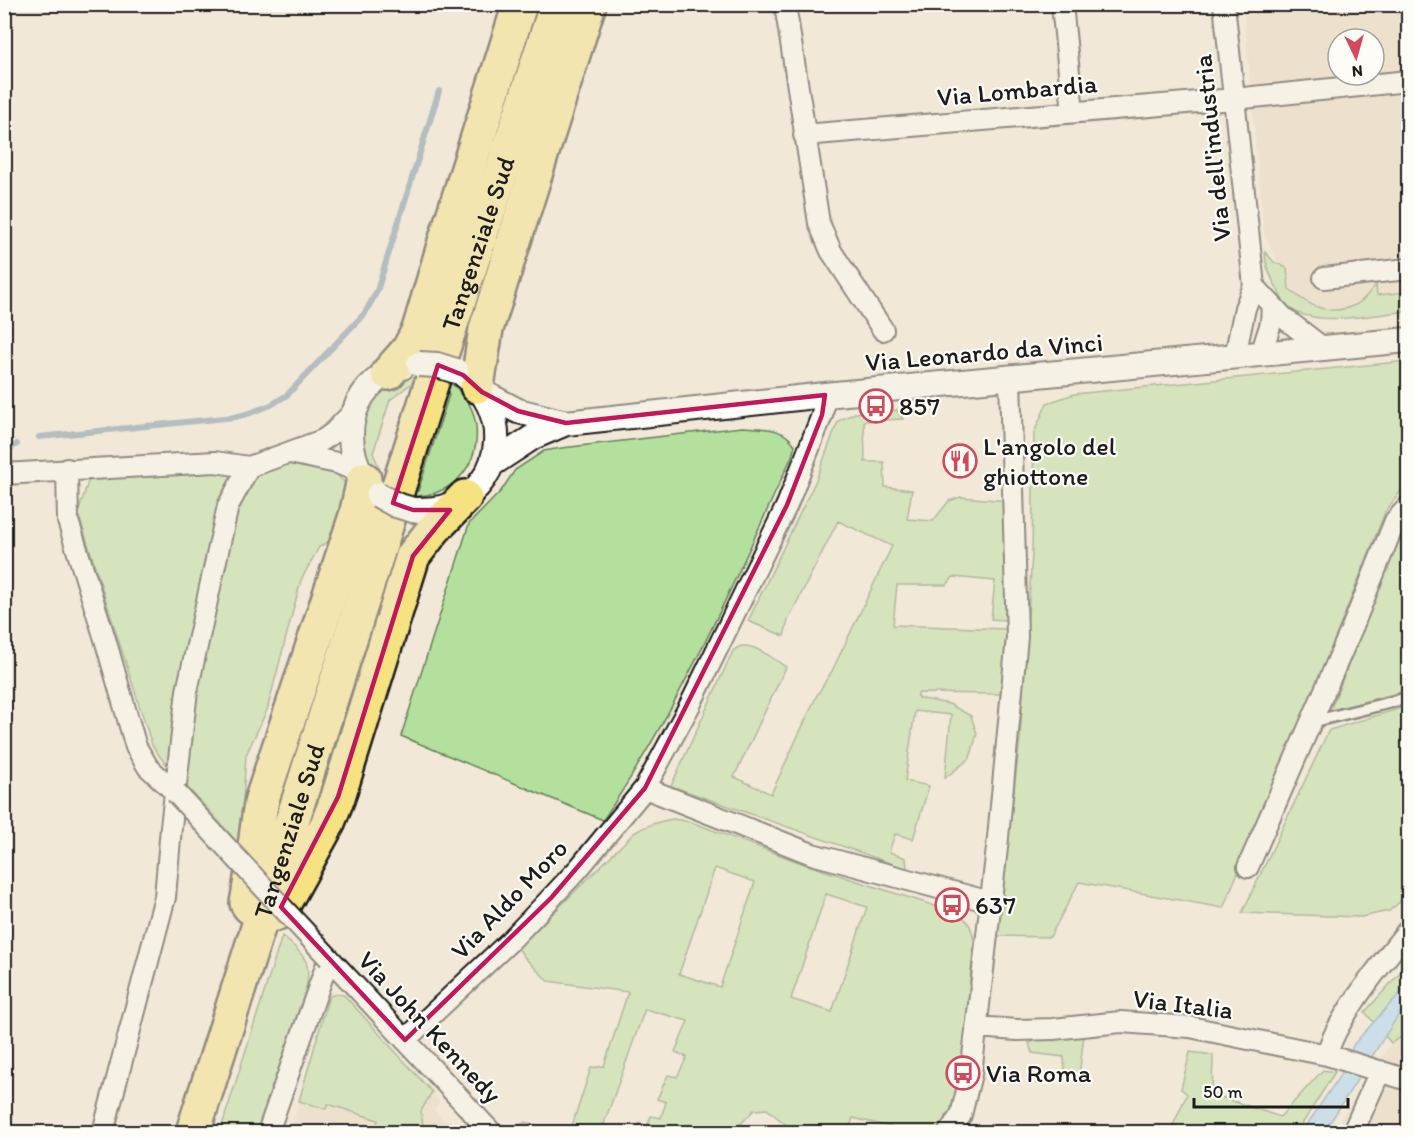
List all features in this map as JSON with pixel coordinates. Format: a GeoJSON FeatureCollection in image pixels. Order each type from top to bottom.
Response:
{"type":"FeatureCollection","features":[{"type":"Feature","properties":{"kind":"highway"},"geometry":{"type":"LineString","coordinates":[[399,369],[419,330],[520,4]]}},
{"type":"Feature","properties":{"kind":"highway","name":"Tangenziale Sud"},"geometry":{"type":"LineString","coordinates":[[193,1132],[385,530],[375,483],[557,4]]}},
{"type":"Feature","properties":{"kind":"highway"},"geometry":{"type":"LineString","coordinates":[[476,386],[486,329],[589,4]]}},
{"type":"Feature","properties":{"kind":"highway"},"geometry":{"type":"LineString","coordinates":[[375,483],[354,524],[262,799],[247,903],[260,920],[279,912],[327,825],[338,797],[413,556],[434,529],[465,497]]}},
{"type":"Feature","properties":{"kind":"street"},"geometry":{"type":"LineString","coordinates":[[785,4],[819,223],[831,251],[883,330]]}},
{"type":"Feature","properties":{"kind":"street"},"geometry":{"type":"LineString","coordinates":[[1062,4],[1073,112]]}},
{"type":"Feature","properties":{"kind":"street","name":"Via dell'industria"},"geometry":{"type":"LineString","coordinates":[[1224,4],[1254,286]]}},
{"type":"Feature","properties":{"kind":"street","name":"Via Lombardia"},"geometry":{"type":"LineString","coordinates":[[804,135],[1234,99],[1408,81]]}},
{"type":"Feature","properties":{"kind":"street"},"geometry":{"type":"LineString","coordinates":[[1324,278],[1408,269]]}},
{"type":"Feature","properties":{"kind":"street"},"geometry":{"type":"LineString","coordinates":[[1235,356],[1245,308],[1254,286],[1284,318],[1323,348]]}},
{"type":"Feature","properties":{"kind":"street"},"geometry":{"type":"LineString","coordinates":[[1261,354],[1271,323],[1272,305]]}},
{"type":"Feature","properties":{"kind":"street","name":"Via Leonardo da Vinci"},"geometry":{"type":"LineString","coordinates":[[492,464],[533,436],[566,423],[825,395],[1408,340]]}},
{"type":"Feature","properties":{"kind":"street"},"geometry":{"type":"LineString","coordinates":[[4,474],[215,462],[249,467],[316,443],[329,436],[355,410],[370,387],[399,369],[429,364],[445,367],[476,386],[492,409],[496,428],[496,449],[492,464],[478,486],[454,504],[434,509],[412,510],[396,505],[353,456],[351,443],[355,410]]}},
{"type":"Feature","properties":{"kind":"street"},"geometry":{"type":"LineString","coordinates":[[949,1132],[961,1115],[970,1074],[1017,637],[1010,378]]}},
{"type":"Feature","properties":{"kind":"street","name":"Via Leonardo da Vinci"},"geometry":{"type":"LineString","coordinates":[[476,386],[518,411],[566,423]]}},
{"type":"Feature","properties":{"kind":"street","name":"Via Aldo Moro"},"geometry":{"type":"LineString","coordinates":[[405,1040],[509,942],[551,898],[645,788],[690,705],[787,505],[822,415],[825,395]]}},
{"type":"Feature","properties":{"kind":"street"},"geometry":{"type":"LineString","coordinates":[[287,452],[337,463],[375,483]]}},
{"type":"Feature","properties":{"kind":"street"},"geometry":{"type":"LineString","coordinates":[[103,1132],[165,897],[187,691],[228,506],[249,467]]}},
{"type":"Feature","properties":{"kind":"street","name":"Via John Kennedy"},"geometry":{"type":"LineString","coordinates":[[67,469],[68,521],[105,639],[135,747],[148,767],[176,793],[491,1132]]}},
{"type":"Feature","properties":{"kind":"street"},"geometry":{"type":"LineString","coordinates":[[1248,867],[1395,521],[1408,507]]}},
{"type":"Feature","properties":{"kind":"street"},"geometry":{"type":"LineString","coordinates":[[645,788],[812,854],[990,902]]}},
{"type":"Feature","properties":{"kind":"street"},"geometry":{"type":"LineString","coordinates":[[1327,1055],[1333,1037],[1358,998],[1408,930]]}},
{"type":"Feature","properties":{"kind":"street"},"geometry":{"type":"LineString","coordinates":[[268,1132],[329,958]]}},
{"type":"Feature","properties":{"kind":"street","name":"Via Italia"},"geometry":{"type":"LineString","coordinates":[[976,1027],[1017,1030],[1053,1029],[1121,1022],[1190,1028],[1327,1055],[1408,1080]]}},
{"type":"Feature","properties":{"kind":"street"},"geometry":{"type":"LineString","coordinates":[[1353,1132],[1380,1071]]}},
{"type":"Feature","properties":{"kind":"lane"},"geometry":{"type":"LineString","coordinates":[[1311,722],[1408,698]]}},
{"type":"Feature","properties":{"kind":"highlighted area"},"geometry":{"type":"Polygon","coordinates":[[[438,365],[463,375],[482,392],[518,411],[566,423],[825,395],[822,415],[787,505],[645,788],[551,898],[405,1040],[281,907],[338,797],[413,556],[450,510],[413,510],[393,503],[438,365]]]}},
{"type":"Feature","properties":{"kind":"shaded area"},"geometry":{"type":"Polygon","coordinates":[[[1243,5],[1408,5],[1408,302],[1327,311],[1312,306],[1290,290],[1264,233],[1243,5]]]}},
{"type":"Feature","properties":{"kind":"shaded area"},"geometry":{"type":"Polygon","coordinates":[[[1408,1033],[1408,1132],[1332,1132],[1391,1043],[1408,1033]]]}},
{"type":"Feature","properties":{"kind":"shaded area"},"geometry":{"type":"Polygon","coordinates":[[[432,1092],[440,1102],[434,1110],[444,1121],[452,1120],[452,1132],[424,1132],[421,1111],[432,1092]]]}},
{"type":"Feature","properties":{"kind":"shaded area"},"geometry":{"type":"Polygon","coordinates":[[[299,1101],[326,1109],[327,1104],[378,1120],[375,1132],[290,1132],[299,1101]]]}},
{"type":"Feature","properties":{"kind":"green space"},"geometry":{"type":"Polygon","coordinates":[[[1265,252],[1274,262],[1287,268],[1289,289],[1312,305],[1328,310],[1346,308],[1361,301],[1376,285],[1377,295],[1408,292],[1408,311],[1345,318],[1312,317],[1298,313],[1287,306],[1282,298],[1269,272],[1265,252]]]}},
{"type":"Feature","properties":{"kind":"green space"},"geometry":{"type":"Polygon","coordinates":[[[1408,361],[1408,486],[1400,492],[1385,512],[1306,712],[1223,908],[1079,882],[1050,937],[997,936],[1020,739],[1032,554],[1034,433],[1047,403],[1074,394],[1408,361]]]}},
{"type":"Feature","properties":{"kind":"green space"},"geometry":{"type":"Polygon","coordinates":[[[418,373],[449,382],[463,394],[472,410],[476,427],[476,444],[464,473],[453,484],[439,492],[423,496],[405,495],[385,488],[361,463],[364,402],[402,374],[418,373]],[[412,383],[390,400],[373,453],[384,479],[418,491],[449,395],[412,383]]]}},
{"type":"Feature","properties":{"kind":"green space"},"geometry":{"type":"Polygon","coordinates":[[[897,410],[903,419],[864,421],[865,462],[884,462],[885,487],[912,490],[907,519],[933,521],[949,501],[961,497],[1007,501],[1005,620],[991,619],[995,581],[953,577],[947,585],[897,585],[893,625],[1006,629],[1003,694],[918,693],[918,698],[949,704],[971,716],[977,734],[970,758],[945,778],[951,715],[915,711],[905,781],[929,786],[913,839],[895,834],[889,852],[906,858],[907,869],[671,786],[733,651],[745,646],[760,650],[786,667],[734,777],[771,794],[817,695],[832,671],[892,546],[838,521],[788,620],[784,636],[748,621],[816,480],[838,421],[855,413],[897,410]]]}},
{"type":"Feature","properties":{"kind":"green space"},"geometry":{"type":"Polygon","coordinates":[[[742,427],[778,431],[784,434],[795,445],[792,456],[682,688],[631,777],[603,820],[401,736],[469,524],[501,491],[515,470],[544,451],[742,427]]]}},
{"type":"Feature","properties":{"kind":"green space"},"geometry":{"type":"Polygon","coordinates":[[[309,461],[330,468],[351,489],[343,533],[319,547],[301,580],[267,710],[246,755],[240,845],[161,758],[152,745],[78,513],[88,482],[99,475],[309,461]]]}},
{"type":"Feature","properties":{"kind":"green space"},"geometry":{"type":"Polygon","coordinates":[[[1408,526],[1408,690],[1330,711],[1402,529],[1408,526]]]}},
{"type":"Feature","properties":{"kind":"green space"},"geometry":{"type":"Polygon","coordinates":[[[1408,706],[1408,895],[1389,911],[1361,917],[1242,913],[1329,730],[1408,706]]]}},
{"type":"Feature","properties":{"kind":"green space"},"geometry":{"type":"Polygon","coordinates":[[[673,819],[691,822],[804,864],[957,913],[967,922],[974,941],[960,1083],[949,1117],[939,1132],[911,1132],[853,1118],[848,1132],[795,1132],[767,1109],[754,1110],[733,1132],[637,1132],[640,1123],[647,1126],[651,1116],[661,1118],[666,1102],[657,1099],[668,1075],[677,1077],[687,1057],[675,1052],[688,1021],[645,1009],[601,1132],[570,1132],[591,1068],[604,1066],[628,992],[548,981],[518,948],[634,833],[653,824],[673,819]],[[715,868],[679,974],[720,987],[755,882],[715,868]],[[826,894],[791,999],[832,1012],[867,907],[826,894]]]}},
{"type":"Feature","properties":{"kind":"green space"},"geometry":{"type":"Polygon","coordinates":[[[282,936],[305,960],[308,973],[305,992],[257,1132],[220,1132],[282,936]]]}},
{"type":"Feature","properties":{"kind":"green space"},"geometry":{"type":"Polygon","coordinates":[[[1408,964],[1408,1033],[1391,1043],[1365,1012],[1408,964]]]}},
{"type":"Feature","properties":{"kind":"green space"},"geometry":{"type":"Polygon","coordinates":[[[344,995],[432,1092],[421,1111],[424,1132],[375,1132],[378,1120],[328,1104],[326,1109],[299,1101],[329,996],[344,995]]]}},
{"type":"Feature","properties":{"kind":"green space"},"geometry":{"type":"Polygon","coordinates":[[[1084,1034],[1079,1077],[1065,1075],[1064,1057],[1032,1053],[1029,1043],[1049,1035],[1084,1034]]]}},
{"type":"Feature","properties":{"kind":"green space"},"geometry":{"type":"Polygon","coordinates":[[[1190,1052],[1213,1055],[1212,1094],[1280,1117],[1323,1070],[1335,1072],[1297,1132],[1170,1132],[1187,1094],[1181,1089],[1190,1052]]]}},
{"type":"Feature","properties":{"kind":"green space"},"geometry":{"type":"Polygon","coordinates":[[[525,1122],[558,1132],[510,1132],[525,1122]]]}},
{"type":"Feature","properties":{"kind":"water"},"geometry":{"type":"Polygon","coordinates":[[[1408,984],[1408,1000],[1324,1132],[1302,1132],[1339,1077],[1354,1044],[1408,984]]]}},
{"type":"Feature","properties":{"kind":"waterway"},"geometry":{"type":"LineString","coordinates":[[39,437],[235,417],[271,405],[287,395],[365,313],[377,291],[439,91]]}},
{"type":"Feature","properties":{"kind":"waterway"},"geometry":{"type":"LineString","coordinates":[[4,452],[17,444]]}},
{"type":"Feature","properties":{"kind":"place","name":"857"},"geometry":{"type":"Point","coordinates":[876,406]}},
{"type":"Feature","properties":{"kind":"place","name":"L'angolo del ghiottone"},"geometry":{"type":"Point","coordinates":[960,461]}},
{"type":"Feature","properties":{"kind":"place","name":"637"},"geometry":{"type":"Point","coordinates":[952,905]}},
{"type":"Feature","properties":{"kind":"place","name":"Via Roma"},"geometry":{"type":"Point","coordinates":[963,1073]}}]}
